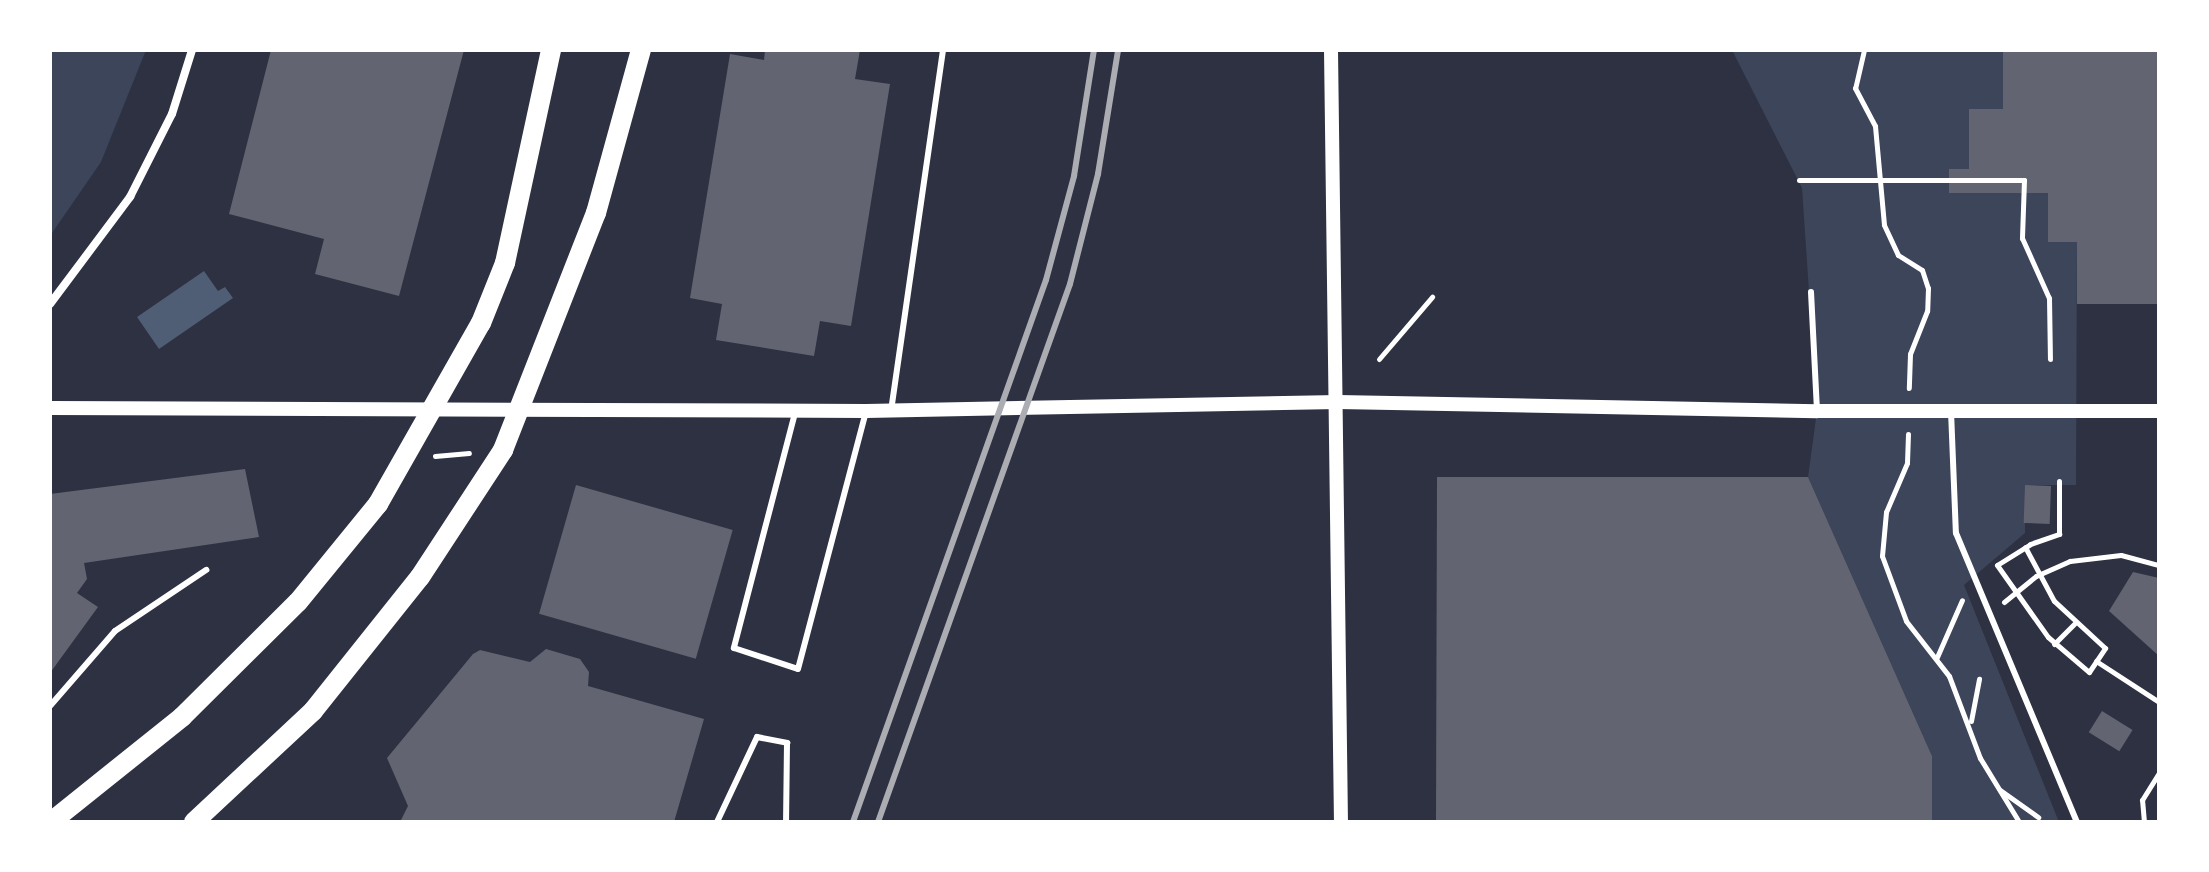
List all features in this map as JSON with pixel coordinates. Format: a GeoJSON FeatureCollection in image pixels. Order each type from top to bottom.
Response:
{"type":"FeatureCollection","features":[{"type":"Feature","properties":{"kind":"main road"},"geometry":{"type":"LineString","coordinates":[[52,817],[182,717],[298,602],[378,504],[435,410],[481,323],[505,263],[551,50]]}},
{"type":"Feature","properties":{"kind":"main road"},"geometry":{"type":"LineString","coordinates":[[194,822],[313,711],[420,577],[503,450],[596,213],[641,50]]}},
{"type":"Feature","properties":{"kind":"street"},"geometry":{"type":"LineString","coordinates":[[50,304],[130,197],[172,114],[192,50]]}},
{"type":"Feature","properties":{"kind":"street"},"geometry":{"type":"LineString","coordinates":[[1331,50],[1338,402],[1341,822]]}},
{"type":"Feature","properties":{"kind":"street"},"geometry":{"type":"LineString","coordinates":[[50,408],[891,411],[1338,402],[1817,411],[2159,411]]}},
{"type":"Feature","properties":{"kind":"lane"},"geometry":{"type":"LineString","coordinates":[[891,411],[943,50]]}},
{"type":"Feature","properties":{"kind":"lane"},"geometry":{"type":"LineString","coordinates":[[1811,292],[1817,411]]}},
{"type":"Feature","properties":{"kind":"lane"},"geometry":{"type":"LineString","coordinates":[[795,411],[734,648],[798,669],[866,411]]}},
{"type":"Feature","properties":{"kind":"lane"},"geometry":{"type":"LineString","coordinates":[[1951,411],[1956,533],[1979,581],[2077,822]]}},
{"type":"Feature","properties":{"kind":"lane"},"geometry":{"type":"LineString","coordinates":[[50,706],[115,631],[206,570]]}},
{"type":"Feature","properties":{"kind":"lane"},"geometry":{"type":"LineString","coordinates":[[717,822],[757,737],[787,743],[786,822]]}},
{"type":"Feature","properties":{"kind":"path"},"geometry":{"type":"LineString","coordinates":[[1864,50],[1855,88],[1875,126],[1887,235],[1898,255],[1922,270],[1928,288],[1927,311],[1910,354],[1907,463],[1886,512],[1882,556],[1906,621],[1936,658],[1971,724],[1980,758],[2019,822]]}},
{"type":"Feature","properties":{"kind":"path"},"geometry":{"type":"LineString","coordinates":[[1799,180],[2024,180],[2022,238],[2049,298],[2050,359]]}},
{"type":"Feature","properties":{"kind":"path"},"geometry":{"type":"LineString","coordinates":[[1379,359],[1432,297]]}},
{"type":"Feature","properties":{"kind":"path"},"geometry":{"type":"LineString","coordinates":[[426,457],[471,453]]}},
{"type":"Feature","properties":{"kind":"path"},"geometry":{"type":"LineString","coordinates":[[1936,658],[1953,615],[1979,581],[2025,547],[2059,534],[2059,481]]}},
{"type":"Feature","properties":{"kind":"path"},"geometry":{"type":"LineString","coordinates":[[1997,565],[2013,593],[2054,644],[2089,672],[2105,648],[2075,623],[2036,576],[2025,547]]}},
{"type":"Feature","properties":{"kind":"path"},"geometry":{"type":"LineString","coordinates":[[1992,615],[2013,593],[2036,576],[2070,561],[2108,555],[2159,565]]}},
{"type":"Feature","properties":{"kind":"path"},"geometry":{"type":"LineString","coordinates":[[2054,644],[2075,623]]}},
{"type":"Feature","properties":{"kind":"path"},"geometry":{"type":"LineString","coordinates":[[2096,661],[2159,702]]}},
{"type":"Feature","properties":{"kind":"path"},"geometry":{"type":"LineString","coordinates":[[1971,724],[1979,679]]}},
{"type":"Feature","properties":{"kind":"path"},"geometry":{"type":"LineString","coordinates":[[2144,822],[2142,800],[2159,773]]}},
{"type":"Feature","properties":{"kind":"path"},"geometry":{"type":"LineString","coordinates":[[1996,787],[2038,817]]}},
{"type":"Feature","properties":{"kind":"shaded area"},"geometry":{"type":"Polygon","coordinates":[[[50,50],[146,50],[101,162],[50,236],[50,50]]]}},
{"type":"Feature","properties":{"kind":"shaded area"},"geometry":{"type":"Polygon","coordinates":[[[1732,50],[2003,50],[2003,109],[1969,109],[1969,193],[2048,193],[2048,242],[2077,242],[2076,485],[2025,485],[2025,533],[1964,585],[2059,822],[1932,822],[1932,756],[1808,477],[1817,411],[1802,188],[1732,50]]]}},
{"type":"Feature","properties":{"kind":"shaded area"},"geometry":{"type":"Polygon","coordinates":[[[204,271],[218,291],[225,287],[233,298],[159,349],[137,317],[204,271]]]}},
{"type":"Feature","properties":{"kind":"building"},"geometry":{"type":"Polygon","coordinates":[[[271,50],[464,50],[399,296],[315,274],[324,239],[229,214],[271,50]]]}},
{"type":"Feature","properties":{"kind":"building"},"geometry":{"type":"Polygon","coordinates":[[[765,50],[860,50],[855,79],[890,84],[851,326],[820,321],[814,356],[716,340],[722,304],[690,298],[730,54],[764,60],[765,50]]]}},
{"type":"Feature","properties":{"kind":"building"},"geometry":{"type":"Polygon","coordinates":[[[2003,50],[2159,50],[2159,304],[2077,304],[2077,242],[2048,242],[2048,193],[1949,193],[1949,169],[1969,169],[1969,109],[2003,109],[2003,50]]]}},
{"type":"Feature","properties":{"kind":"building"},"geometry":{"type":"Polygon","coordinates":[[[245,469],[259,537],[84,563],[87,579],[77,593],[98,607],[50,673],[50,494],[245,469]]]}},
{"type":"Feature","properties":{"kind":"building"},"geometry":{"type":"Polygon","coordinates":[[[1437,477],[1808,477],[1932,756],[1932,822],[1436,822],[1437,477]]]}},
{"type":"Feature","properties":{"kind":"building"},"geometry":{"type":"Polygon","coordinates":[[[576,485],[733,530],[696,659],[539,614],[576,485]]]}},
{"type":"Feature","properties":{"kind":"building"},"geometry":{"type":"Polygon","coordinates":[[[2025,485],[2051,486],[2050,524],[2024,523],[2025,485]]]}},
{"type":"Feature","properties":{"kind":"building"},"geometry":{"type":"Polygon","coordinates":[[[2133,572],[2159,578],[2159,656],[2109,611],[2133,572]]]}},
{"type":"Feature","properties":{"kind":"building"},"geometry":{"type":"Polygon","coordinates":[[[546,649],[580,659],[589,672],[588,686],[704,719],[674,822],[400,822],[408,806],[387,758],[473,654],[480,650],[530,662],[546,649]]]}},
{"type":"Feature","properties":{"kind":"building"},"geometry":{"type":"Polygon","coordinates":[[[2102,711],[2133,730],[2119,751],[2089,732],[2102,711]]]}},
{"type":"Feature","properties":{"kind":"railway"},"geometry":{"type":"LineString","coordinates":[[853,822],[1046,280],[1074,176],[1094,50]]}},
{"type":"Feature","properties":{"kind":"railway"},"geometry":{"type":"LineString","coordinates":[[878,822],[1070,284],[1098,174],[1118,50]]}}]}
